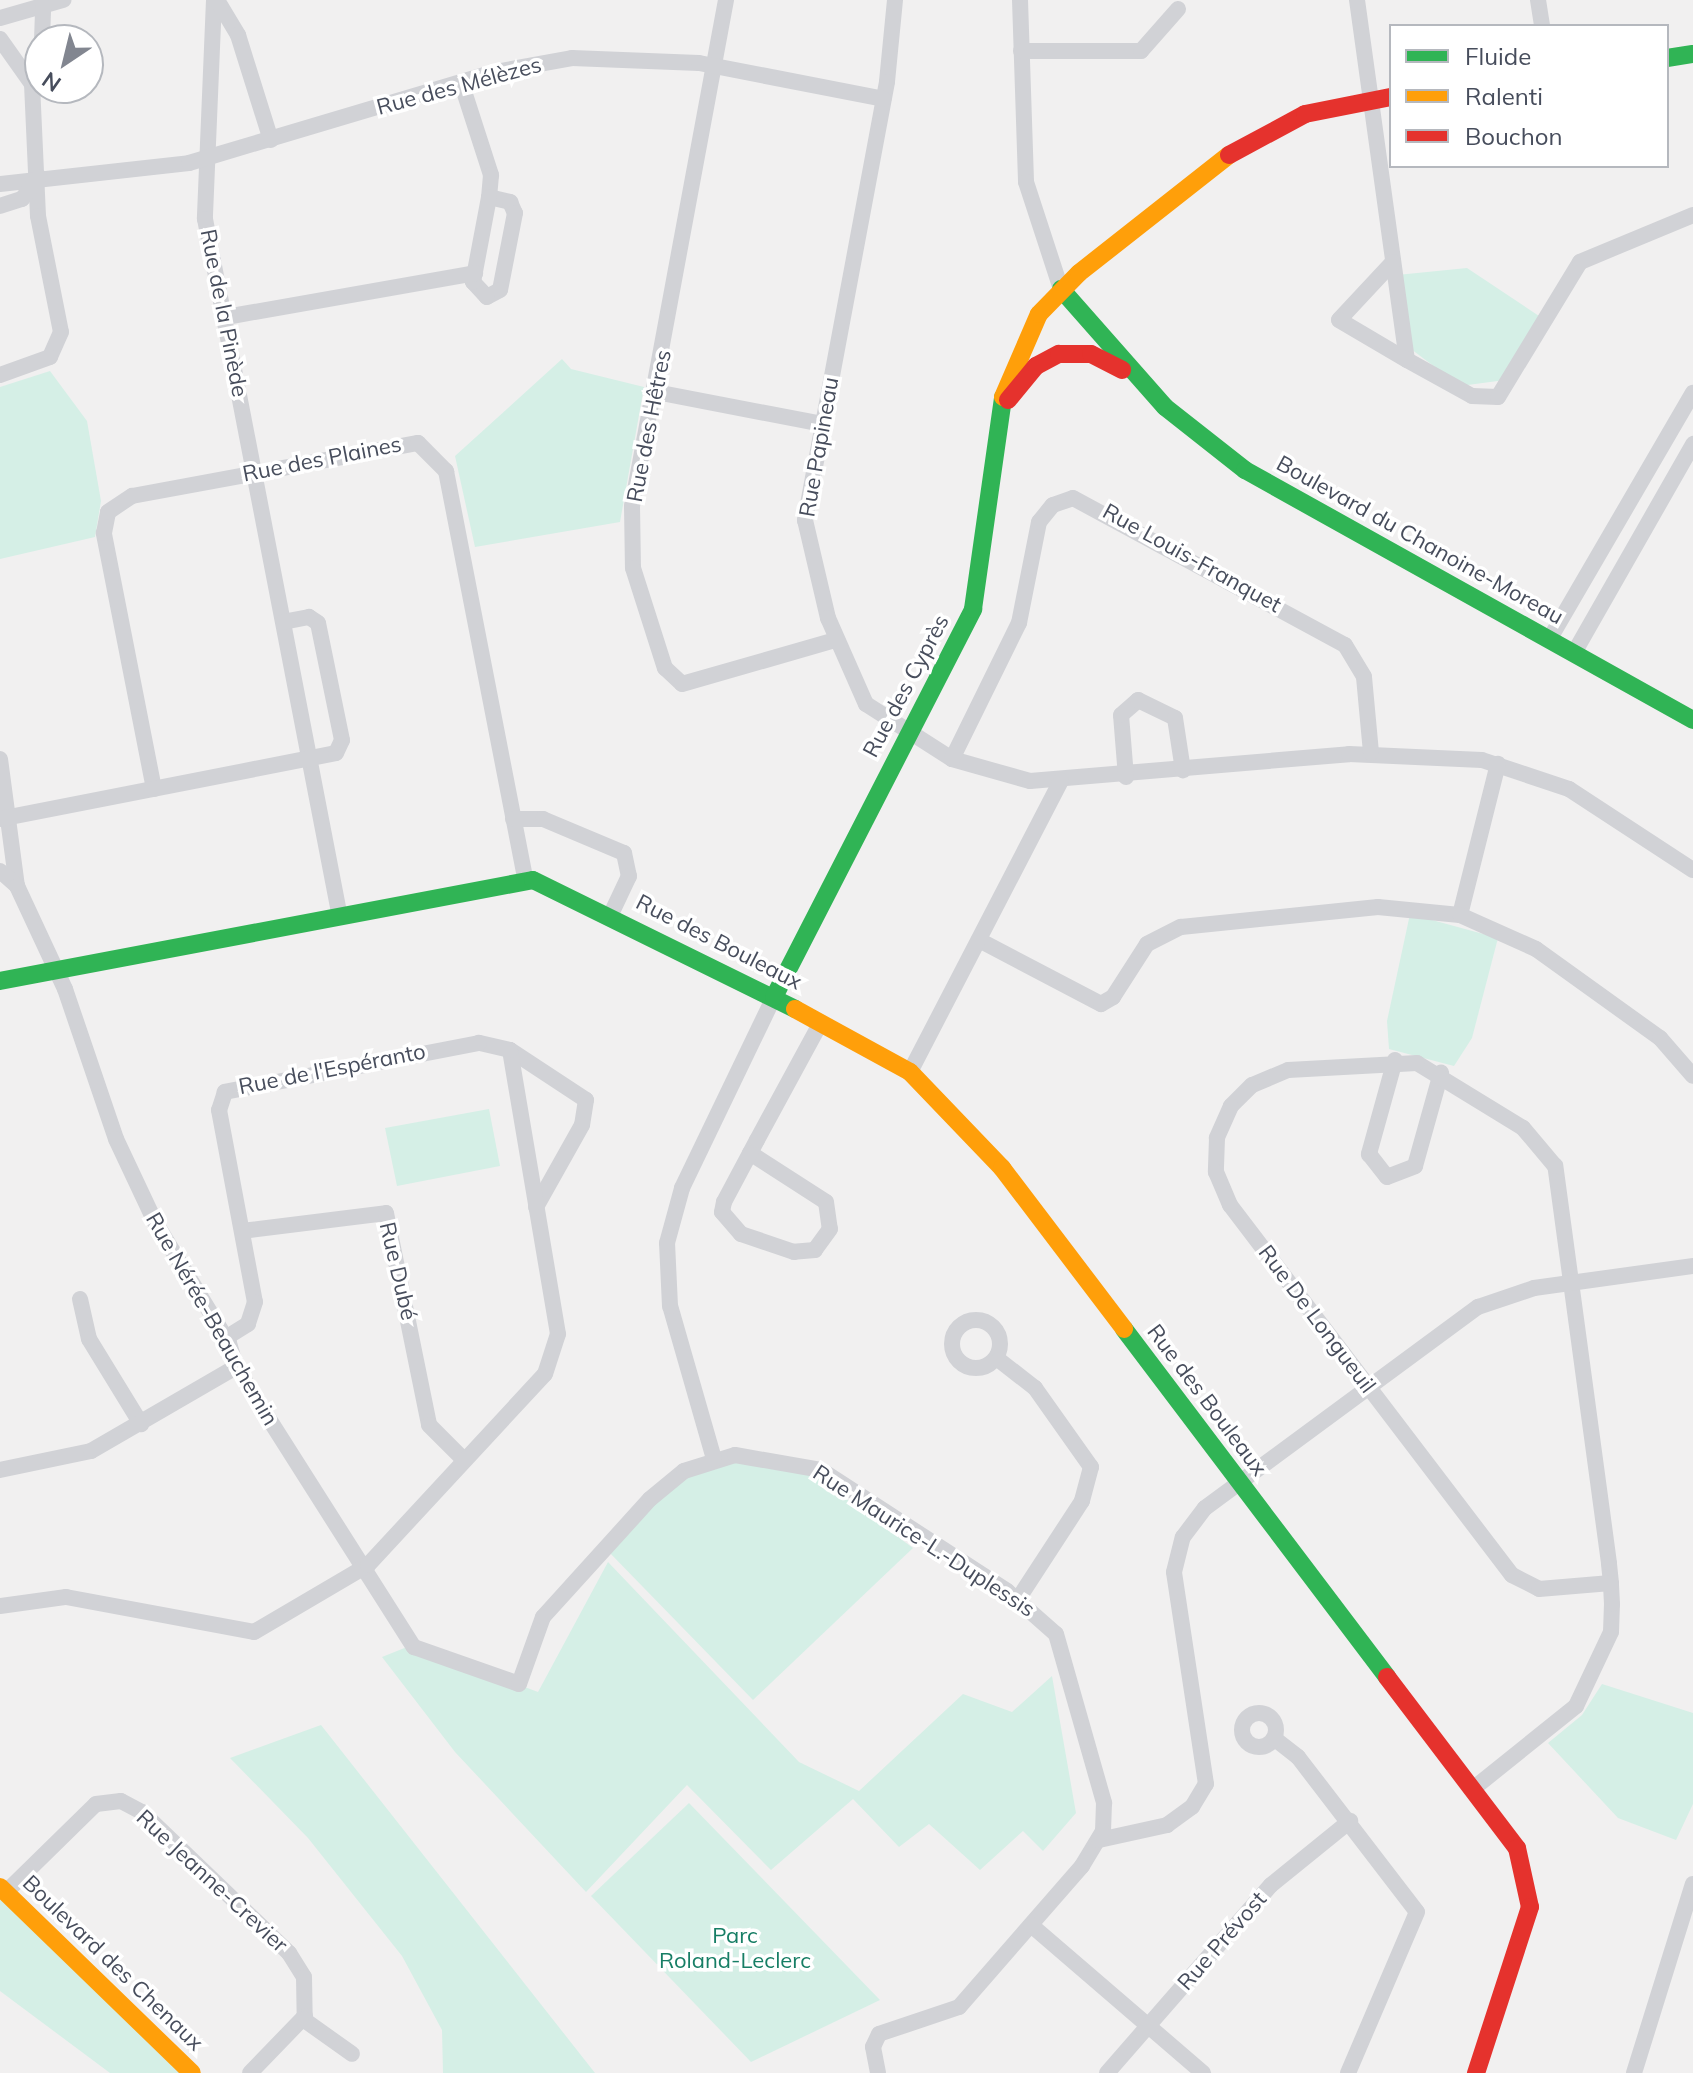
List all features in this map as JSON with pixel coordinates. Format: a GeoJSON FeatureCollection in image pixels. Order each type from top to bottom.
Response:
{"type":"FeatureCollection","features":[{"type":"Feature","properties":{"kind":"street"},"geometry":{"type":"LineString","coordinates":[[0,18],[63,0]]}},
{"type":"Feature","properties":{"kind":"street","name":"Rue de la Pinède"},"geometry":{"type":"LineString","coordinates":[[215,0],[238,35],[271,140]]}},
{"type":"Feature","properties":{"kind":"street","name":"Rue de la Pinède"},"geometry":{"type":"LineString","coordinates":[[215,0],[204,159],[205,219],[339,912]]}},
{"type":"Feature","properties":{"kind":"street","name":"Rue des Hêtres"},"geometry":{"type":"LineString","coordinates":[[726,0],[719,67],[656,392],[630,547],[667,673],[696,684],[835,640]]}},
{"type":"Feature","properties":{"kind":"street","name":"Rue Papineau"},"geometry":{"type":"LineString","coordinates":[[895,0],[884,99],[805,530],[835,640],[860,698],[908,736],[952,759],[1002,777],[1061,781],[1126,777],[1371,753],[1498,764],[1587,799],[1693,870]]}},
{"type":"Feature","properties":{"kind":"street"},"geometry":{"type":"LineString","coordinates":[[1020,0],[1029,198],[1061,289],[1140,381]]}},
{"type":"Feature","properties":{"kind":"street"},"geometry":{"type":"LineString","coordinates":[[1357,0],[1407,360]]}},
{"type":"Feature","properties":{"kind":"street"},"geometry":{"type":"LineString","coordinates":[[1538,0],[1542,24]]}},
{"type":"Feature","properties":{"kind":"street"},"geometry":{"type":"LineString","coordinates":[[42,24],[43,6]]}},
{"type":"Feature","properties":{"kind":"street"},"geometry":{"type":"LineString","coordinates":[[1021,51],[1141,51],[1178,9]]}},
{"type":"Feature","properties":{"kind":"street"},"geometry":{"type":"LineString","coordinates":[[0,39],[24,73]]}},
{"type":"Feature","properties":{"kind":"street"},"geometry":{"type":"LineString","coordinates":[[1669,58],[1693,54]]}},
{"type":"Feature","properties":{"kind":"street","name":"Rue des Mélèzes"},"geometry":{"type":"LineString","coordinates":[[0,184],[204,159],[461,82],[590,57],[719,67],[884,99]]}},
{"type":"Feature","properties":{"kind":"street"},"geometry":{"type":"LineString","coordinates":[[461,82],[491,175],[475,273],[477,293],[498,293],[514,209],[489,197]]}},
{"type":"Feature","properties":{"kind":"street","name":"Rue des Cyprès"},"geometry":{"type":"LineString","coordinates":[[714,1459],[670,1306],[667,1243],[686,1178],[978,594],[999,412],[1021,344],[1061,289],[1254,136],[1305,114],[1389,97]]}},
{"type":"Feature","properties":{"kind":"street"},"geometry":{"type":"LineString","coordinates":[[0,375],[55,352],[61,332],[38,216],[39,177],[34,104]]}},
{"type":"Feature","properties":{"kind":"street"},"geometry":{"type":"LineString","coordinates":[[0,206],[22,199],[39,177]]}},
{"type":"Feature","properties":{"kind":"street"},"geometry":{"type":"LineString","coordinates":[[1393,262],[1339,320],[1472,396],[1498,397],[1587,257],[1693,215]]}},
{"type":"Feature","properties":{"kind":"street"},"geometry":{"type":"LineString","coordinates":[[226,317],[475,273]]}},
{"type":"Feature","properties":{"kind":"street"},"geometry":{"type":"LineString","coordinates":[[999,412],[1031,370],[1059,354],[1091,354],[1140,381]]}},
{"type":"Feature","properties":{"kind":"street","name":"Boulevard du Chanoine-Moreau"},"geometry":{"type":"LineString","coordinates":[[1140,381],[1245,470],[1693,720]]}},
{"type":"Feature","properties":{"kind":"street"},"geometry":{"type":"LineString","coordinates":[[656,392],[822,424]]}},
{"type":"Feature","properties":{"kind":"street"},"geometry":{"type":"LineString","coordinates":[[1549,640],[1693,393]]}},
{"type":"Feature","properties":{"kind":"street","name":"Rue des Plaines"},"geometry":{"type":"LineString","coordinates":[[154,789],[105,517],[125,497],[407,442],[438,455],[525,879]]}},
{"type":"Feature","properties":{"kind":"street"},"geometry":{"type":"LineString","coordinates":[[1574,653],[1693,444]]}},
{"type":"Feature","properties":{"kind":"street","name":"Rue Louis-Franquet"},"geometry":{"type":"LineString","coordinates":[[952,759],[1019,623],[1039,522],[1053,505],[1073,498],[1345,645],[1364,677],[1371,753]]}},
{"type":"Feature","properties":{"kind":"street"},"geometry":{"type":"LineString","coordinates":[[1630,498],[1654,512]]}},
{"type":"Feature","properties":{"kind":"street"},"geometry":{"type":"LineString","coordinates":[[6,818],[311,759],[341,747],[318,623],[309,617],[283,622]]}},
{"type":"Feature","properties":{"kind":"street"},"geometry":{"type":"LineString","coordinates":[[1126,777],[1121,715],[1138,700],[1177,722],[1183,770]]}},
{"type":"Feature","properties":{"kind":"street"},"geometry":{"type":"LineString","coordinates":[[0,759],[17,886]]}},
{"type":"Feature","properties":{"kind":"street"},"geometry":{"type":"LineString","coordinates":[[1460,915],[1498,764]]}},
{"type":"Feature","properties":{"kind":"street"},"geometry":{"type":"LineString","coordinates":[[910,1072],[1061,781]]}},
{"type":"Feature","properties":{"kind":"street","name":"Rue des Bouleaux"},"geometry":{"type":"LineString","coordinates":[[513,819],[543,819],[624,853],[629,876],[611,914]]}},
{"type":"Feature","properties":{"kind":"street","name":"Rue Nérée-Beauchemin"},"geometry":{"type":"LineString","coordinates":[[0,871],[17,886],[54,967],[131,1173],[226,1338],[236,1367],[362,1568],[414,1647],[519,1684]]}},
{"type":"Feature","properties":{"kind":"street"},"geometry":{"type":"LineString","coordinates":[[0,981],[54,967],[525,879]]}},
{"type":"Feature","properties":{"kind":"street","name":"Rue des Bouleaux"},"geometry":{"type":"LineString","coordinates":[[525,879],[611,914],[774,997],[910,1072],[982,1144],[1474,1788],[1522,1857],[1530,1894],[1476,2073]]}},
{"type":"Feature","properties":{"kind":"street"},"geometry":{"type":"LineString","coordinates":[[979,940],[1101,1004],[1113,997],[1147,944],[1181,927],[1378,907],[1460,915],[1536,949],[1660,1038],[1693,1076]]}},
{"type":"Feature","properties":{"kind":"street"},"geometry":{"type":"LineString","coordinates":[[750,1153],[826,1202],[830,1229],[815,1250],[772,1246],[725,1222],[724,1202],[750,1153],[821,1022]]}},
{"type":"Feature","properties":{"kind":"street","name":"Rue de l'Espéranto"},"geometry":{"type":"LineString","coordinates":[[226,1338],[254,1311],[219,1110],[229,1088],[479,1043],[510,1050],[586,1100],[582,1125],[536,1207]]}},
{"type":"Feature","properties":{"kind":"street"},"geometry":{"type":"LineString","coordinates":[[0,1606],[66,1597],[249,1634],[362,1568],[464,1460],[557,1352],[510,1050]]}},
{"type":"Feature","properties":{"kind":"street"},"geometry":{"type":"LineString","coordinates":[[1395,1060],[1369,1154],[1387,1177],[1415,1166],[1441,1073]]}},
{"type":"Feature","properties":{"kind":"street","name":"Rue De Longueuil"},"geometry":{"type":"LineString","coordinates":[[1474,1788],[1563,1720],[1592,1683],[1611,1632],[1611,1583],[1572,1282],[1550,1155],[1441,1073],[1395,1060],[1261,1080],[1226,1114],[1215,1156],[1230,1205],[1519,1581],[1548,1590],[1611,1583]]}},
{"type":"Feature","properties":{"kind":"street","name":"Rue Dubé"},"geometry":{"type":"LineString","coordinates":[[242,1231],[386,1213],[429,1425],[464,1460]]}},
{"type":"Feature","properties":{"kind":"street"},"geometry":{"type":"LineString","coordinates":[[878,2073],[876,2038],[952,2012],[1031,1925],[1099,1840],[1167,1825],[1192,1807],[1206,1784],[1174,1572],[1189,1526],[1238,1482],[1478,1307],[1572,1282],[1693,1266]]}},
{"type":"Feature","properties":{"kind":"street"},"geometry":{"type":"LineString","coordinates":[[80,1299],[89,1339],[141,1424]]}},
{"type":"Feature","properties":{"kind":"street"},"geometry":{"type":"LineString","coordinates":[[999,1360],[1035,1388],[1092,1473],[1082,1501],[1018,1599]]}},
{"type":"Feature","properties":{"kind":"street"},"geometry":{"type":"LineString","coordinates":[[0,1470],[74,1457],[141,1424],[236,1367]]}},
{"type":"Feature","properties":{"kind":"street","name":"Rue Maurice-L.-Duplessis"},"geometry":{"type":"LineString","coordinates":[[519,1684],[528,1645],[550,1609],[663,1485],[714,1459],[750,1455],[812,1466],[1018,1599],[1049,1624],[1066,1653],[1104,1803],[1099,1840]]}},
{"type":"Feature","properties":{"kind":"street"},"geometry":{"type":"LineString","coordinates":[[1275,1739],[1350,1821],[1417,1917],[1348,2073]]}},
{"type":"Feature","properties":{"kind":"street","name":"Rue Jeanne-Crevier"},"geometry":{"type":"LineString","coordinates":[[3,1890],[89,1808],[128,1803],[289,1953],[307,1986],[303,2019]]}},
{"type":"Feature","properties":{"kind":"street","name":"Rue Prévost"},"geometry":{"type":"LineString","coordinates":[[1107,2073],[1271,1885],[1350,1821]]}},
{"type":"Feature","properties":{"kind":"street"},"geometry":{"type":"LineString","coordinates":[[1634,2073],[1693,1884]]}},
{"type":"Feature","properties":{"kind":"street","name":"Boulevard des Chenaux"},"geometry":{"type":"LineString","coordinates":[[3,1890],[192,2073]]}},
{"type":"Feature","properties":{"kind":"street"},"geometry":{"type":"LineString","coordinates":[[1031,1925],[1203,2073]]}},
{"type":"Feature","properties":{"kind":"street"},"geometry":{"type":"LineString","coordinates":[[250,2073],[303,2019],[352,2054]]}},
{"type":"Feature","properties":{"kind":"green space"},"geometry":{"type":"Polygon","coordinates":[[[1467,268],[1542,318],[1505,380],[1460,386],[1403,343],[1397,275],[1467,268]]]}},
{"type":"Feature","properties":{"kind":"green space"},"geometry":{"type":"Polygon","coordinates":[[[562,359],[571,369],[644,387],[620,522],[475,547],[455,456],[562,359]]]}},
{"type":"Feature","properties":{"kind":"green space"},"geometry":{"type":"Polygon","coordinates":[[[50,371],[87,421],[101,501],[95,537],[0,559],[0,387],[50,371]]]}},
{"type":"Feature","properties":{"kind":"green space"},"geometry":{"type":"Polygon","coordinates":[[[1410,914],[1498,938],[1472,1038],[1454,1066],[1389,1049],[1387,1021],[1410,914]]]}},
{"type":"Feature","properties":{"kind":"green space"},"geometry":{"type":"Polygon","coordinates":[[[489,1109],[500,1166],[397,1186],[385,1128],[489,1109]]]}},
{"type":"Feature","properties":{"kind":"green space"},"geometry":{"type":"Polygon","coordinates":[[[716,1453],[794,1460],[913,1548],[753,1700],[607,1550],[653,1497],[716,1453]]]}},
{"type":"Feature","properties":{"kind":"green space"},"geometry":{"type":"Polygon","coordinates":[[[608,1562],[799,1762],[859,1791],[963,1694],[1012,1712],[1052,1676],[1076,1813],[1043,1851],[1023,1831],[980,1870],[929,1824],[899,1847],[853,1799],[771,1870],[687,1785],[586,1892],[455,1752],[382,1657],[412,1645],[538,1692],[608,1562]]]}},
{"type":"Feature","properties":{"kind":"green space"},"geometry":{"type":"Polygon","coordinates":[[[1602,1684],[1693,1713],[1693,1804],[1676,1840],[1618,1818],[1548,1743],[1582,1715],[1602,1684]]]}},
{"type":"Feature","properties":{"kind":"green space"},"geometry":{"type":"Polygon","coordinates":[[[321,1725],[595,2073],[443,2073],[442,2030],[402,1956],[308,1838],[230,1758],[321,1725]]]}},
{"type":"Feature","properties":{"kind":"green space","name":"Parc Roland-Leclerc"},"geometry":{"type":"Polygon","coordinates":[[[689,1803],[880,2000],[751,2062],[591,1896],[689,1803]]]}},
{"type":"Feature","properties":{"kind":"green space"},"geometry":{"type":"Polygon","coordinates":[[[0,1893],[182,2073],[110,2073],[0,1991],[0,1893]]]}},
{"type":"Feature","properties":{"kind":"traffic: fast"},"geometry":{"type":"LineString","coordinates":[[1669,58],[1693,54]]}},
{"type":"Feature","properties":{"kind":"traffic: fast"},"geometry":{"type":"LineString","coordinates":[[1061,289],[1165,407],[1245,470],[1693,720]]}},
{"type":"Feature","properties":{"kind":"traffic: fast"},"geometry":{"type":"LineString","coordinates":[[774,997],[973,609],[1003,397]]}},
{"type":"Feature","properties":{"kind":"traffic: fast"},"geometry":{"type":"LineString","coordinates":[[0,981],[533,880],[795,1009]]}},
{"type":"Feature","properties":{"kind":"traffic: fast"},"geometry":{"type":"LineString","coordinates":[[1124,1329],[1387,1677]]}},
{"type":"Feature","properties":{"kind":"traffic: slow"},"geometry":{"type":"LineString","coordinates":[[1003,397],[1039,314],[1079,273],[1229,155]]}},
{"type":"Feature","properties":{"kind":"traffic: slow"},"geometry":{"type":"LineString","coordinates":[[795,1009],[910,1072],[1002,1168],[1124,1329]]}},
{"type":"Feature","properties":{"kind":"traffic: slow"},"geometry":{"type":"LineString","coordinates":[[0,1887],[192,2073]]}},
{"type":"Feature","properties":{"kind":"traffic: jam"},"geometry":{"type":"LineString","coordinates":[[1229,155],[1305,114],[1389,97]]}},
{"type":"Feature","properties":{"kind":"traffic: jam"},"geometry":{"type":"LineString","coordinates":[[1008,400],[1036,366],[1059,354],[1091,354],[1122,370]]}},
{"type":"Feature","properties":{"kind":"traffic: jam"},"geometry":{"type":"LineString","coordinates":[[1387,1677],[1517,1848],[1530,1907],[1476,2073]]}}]}
